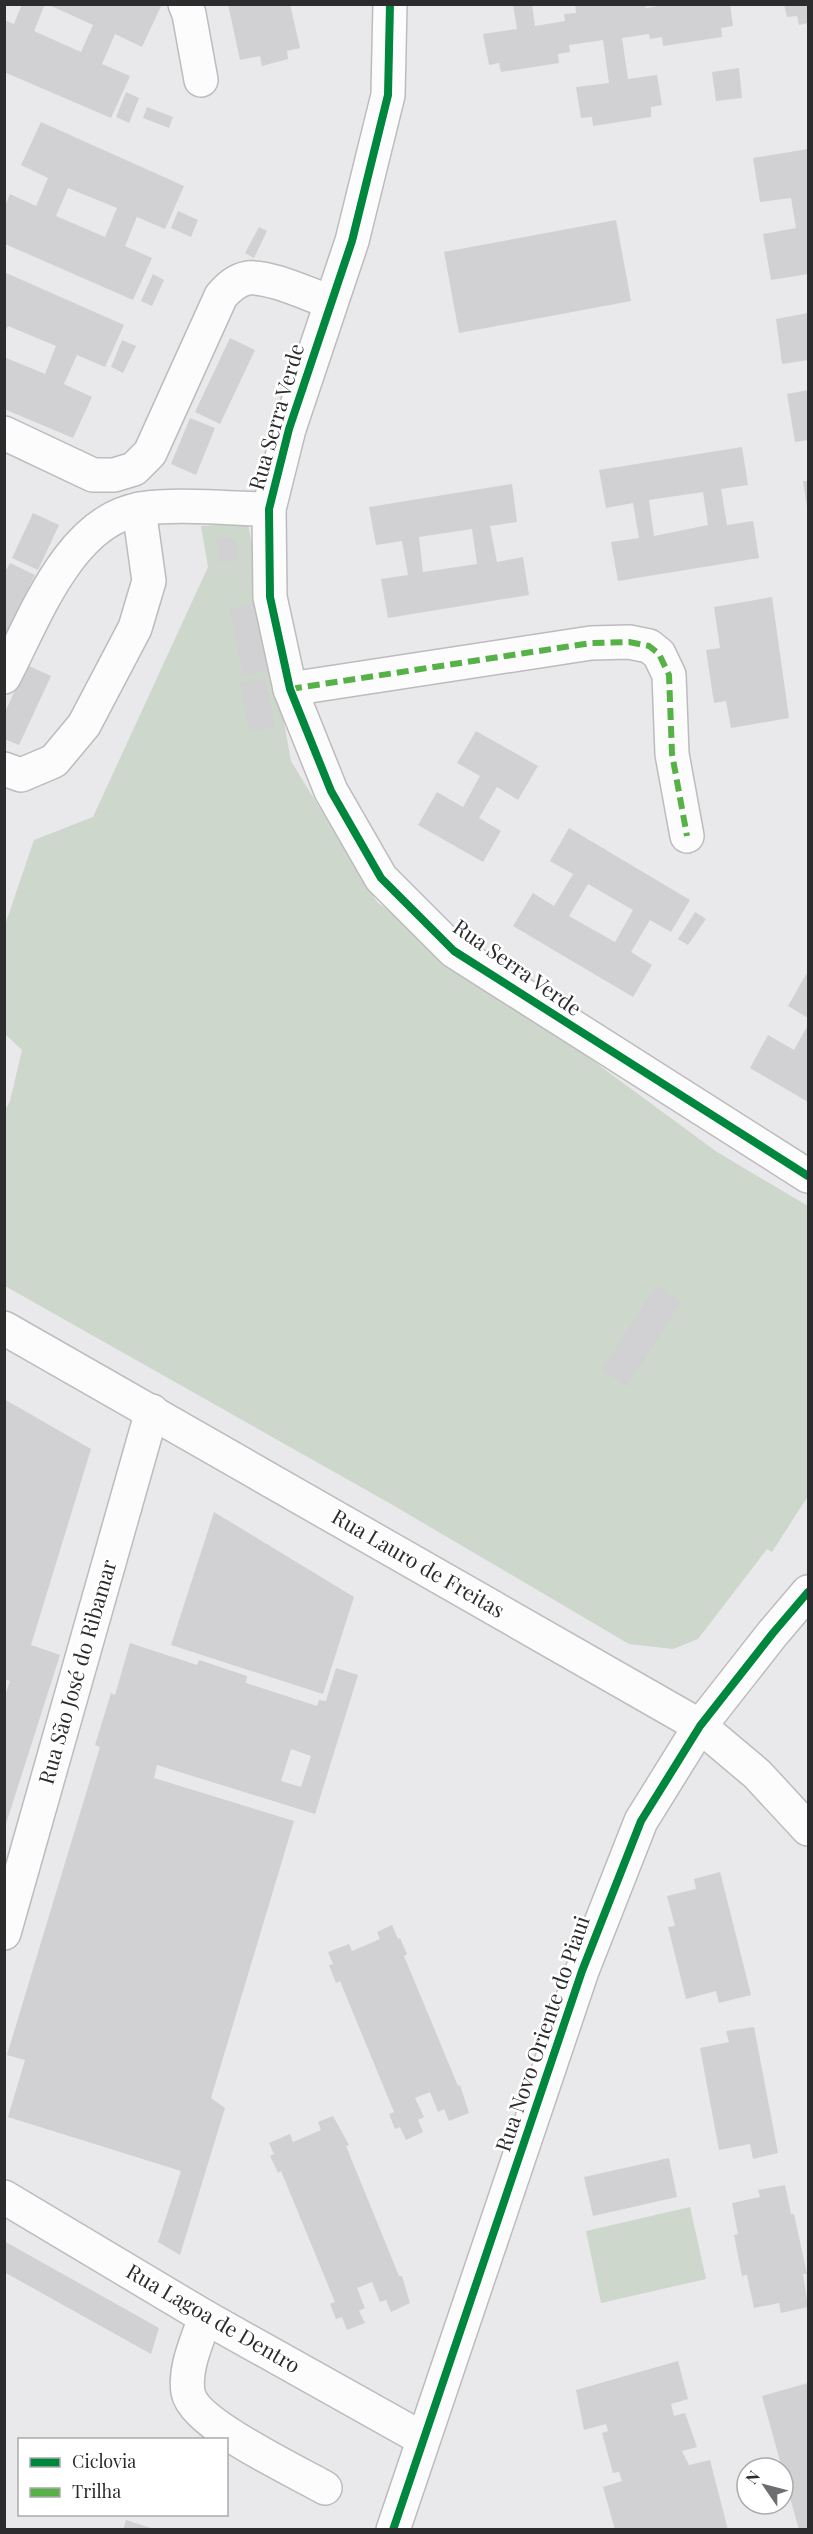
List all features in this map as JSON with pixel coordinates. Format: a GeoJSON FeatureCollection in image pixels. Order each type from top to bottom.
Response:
{"type":"FeatureCollection","features":[{"type":"Feature","properties":{"kind":"street"},"geometry":{"type":"LineString","coordinates":[[184,4],[189,14],[201,80]]}},
{"type":"Feature","properties":{"kind":"street","name":"Rua Serra Verde"},"geometry":{"type":"LineString","coordinates":[[390,4],[388,95],[352,241],[289,429],[269,509],[270,597],[290,689],[332,791],[381,879],[454,951],[808,1176]]}},
{"type":"Feature","properties":{"kind":"street"},"geometry":{"type":"LineString","coordinates":[[4,433],[93,475],[114,475],[134,469],[150,453],[221,296],[232,284],[247,278],[266,280],[331,302]]}},
{"type":"Feature","properties":{"kind":"street"},"geometry":{"type":"LineString","coordinates":[[4,677],[58,574],[82,542],[107,522],[139,509],[269,509]]}},
{"type":"Feature","properties":{"kind":"street"},"geometry":{"type":"LineString","coordinates":[[4,769],[21,775],[54,761],[84,725],[135,628],[149,581],[139,509]]}},
{"type":"Feature","properties":{"kind":"street"},"geometry":{"type":"LineString","coordinates":[[290,689],[591,643],[629,642],[649,646],[659,654],[669,675],[672,754],[687,836]]}},
{"type":"Feature","properties":{"kind":"street","name":"Rua Lauro de Freitas"},"geometry":{"type":"LineString","coordinates":[[4,1328],[700,1726],[757,1774],[808,1829]]}},
{"type":"Feature","properties":{"kind":"street","name":"Rua São José do Ribamar"},"geometry":{"type":"LineString","coordinates":[[4,1933],[152,1411]]}},
{"type":"Feature","properties":{"kind":"street","name":"Rua Novo Oriente do Piaui"},"geometry":{"type":"LineString","coordinates":[[393,2529],[586,1961],[641,1821],[700,1726],[772,1633],[808,1592]]}},
{"type":"Feature","properties":{"kind":"street","name":"Rua Lagoa de Dentro"},"geometry":{"type":"LineString","coordinates":[[4,2197],[206,2317],[423,2439]]}},
{"type":"Feature","properties":{"kind":"street"},"geometry":{"type":"LineString","coordinates":[[206,2317],[188,2374],[188,2395],[202,2416],[222,2430],[325,2488]]}},
{"type":"Feature","properties":{"kind":"shaded area"},"geometry":{"type":"Polygon","coordinates":[[[248,523],[291,761],[377,902],[717,1152],[808,1206],[808,1496],[772,1552],[767,1549],[698,1639],[673,1649],[629,1644],[391,1504],[5,1286],[4,1112],[10,1101],[22,1050],[5,1034],[5,925],[34,840],[93,817],[208,567],[201,526],[248,523]]]}},
{"type":"Feature","properties":{"kind":"shaded area"},"geometry":{"type":"Polygon","coordinates":[[[690,2207],[706,2279],[601,2303],[586,2231],[690,2207]]]}},
{"type":"Feature","properties":{"kind":"building"},"geometry":{"type":"Polygon","coordinates":[[[22,4],[45,4],[34,31],[81,52],[93,25],[47,4],[162,4],[142,47],[115,34],[102,64],[130,76],[111,118],[4,72],[4,20],[14,24],[22,4]]]}},
{"type":"Feature","properties":{"kind":"building"},"geometry":{"type":"Polygon","coordinates":[[[228,4],[290,4],[300,48],[287,51],[288,59],[262,66],[260,56],[240,60],[228,4]]]}},
{"type":"Feature","properties":{"kind":"building"},"geometry":{"type":"Polygon","coordinates":[[[513,4],[532,4],[535,26],[565,21],[564,14],[576,13],[575,4],[645,4],[646,8],[671,4],[730,4],[733,26],[721,28],[722,37],[663,46],[662,37],[650,39],[649,34],[622,38],[628,79],[657,75],[662,105],[651,107],[651,117],[593,126],[592,117],[581,118],[576,87],[609,83],[603,40],[569,45],[570,52],[558,54],[559,63],[501,72],[499,63],[489,65],[483,34],[517,29],[513,4]]]}},
{"type":"Feature","properties":{"kind":"building"},"geometry":{"type":"Polygon","coordinates":[[[784,4],[808,4],[808,23],[799,25],[797,16],[787,17],[784,4]]]}},
{"type":"Feature","properties":{"kind":"building"},"geometry":{"type":"Polygon","coordinates":[[[739,68],[742,98],[716,101],[712,72],[739,68]]]}},
{"type":"Feature","properties":{"kind":"building"},"geometry":{"type":"Polygon","coordinates":[[[126,92],[139,98],[129,123],[116,117],[126,92]]]}},
{"type":"Feature","properties":{"kind":"building"},"geometry":{"type":"Polygon","coordinates":[[[147,107],[173,117],[169,128],[143,118],[147,107]]]}},
{"type":"Feature","properties":{"kind":"building"},"geometry":{"type":"Polygon","coordinates":[[[41,122],[184,186],[165,229],[137,217],[125,246],[152,258],[133,300],[5,244],[5,206],[10,194],[36,206],[48,178],[21,165],[41,122]],[[68,188],[56,216],[105,237],[117,208],[68,188]]]}},
{"type":"Feature","properties":{"kind":"building"},"geometry":{"type":"Polygon","coordinates":[[[808,149],[808,274],[771,280],[763,234],[796,228],[791,198],[760,202],[753,158],[808,149]]]}},
{"type":"Feature","properties":{"kind":"building"},"geometry":{"type":"Polygon","coordinates":[[[178,211],[198,220],[191,237],[171,228],[178,211]]]}},
{"type":"Feature","properties":{"kind":"building"},"geometry":{"type":"Polygon","coordinates":[[[616,220],[631,301],[459,333],[444,252],[616,220]]]}},
{"type":"Feature","properties":{"kind":"building"},"geometry":{"type":"Polygon","coordinates":[[[259,227],[267,231],[254,258],[245,253],[259,227]]]}},
{"type":"Feature","properties":{"kind":"building"},"geometry":{"type":"Polygon","coordinates":[[[4,272],[124,325],[105,367],[77,355],[64,384],[92,397],[73,438],[4,409],[4,357],[45,374],[56,346],[8,326],[4,333],[4,272]]]}},
{"type":"Feature","properties":{"kind":"building"},"geometry":{"type":"Polygon","coordinates":[[[153,274],[164,280],[152,306],[141,301],[153,274]]]}},
{"type":"Feature","properties":{"kind":"building"},"geometry":{"type":"Polygon","coordinates":[[[808,313],[808,360],[782,364],[776,319],[808,313]]]}},
{"type":"Feature","properties":{"kind":"building"},"geometry":{"type":"Polygon","coordinates":[[[230,338],[255,350],[220,424],[195,412],[230,338]]]}},
{"type":"Feature","properties":{"kind":"building"},"geometry":{"type":"Polygon","coordinates":[[[122,340],[136,346],[123,373],[111,367],[122,340]]]}},
{"type":"Feature","properties":{"kind":"building"},"geometry":{"type":"Polygon","coordinates":[[[808,390],[808,440],[795,442],[787,394],[808,390]]]}},
{"type":"Feature","properties":{"kind":"building"},"geometry":{"type":"Polygon","coordinates":[[[190,418],[215,428],[196,475],[171,464],[190,418]]]}},
{"type":"Feature","properties":{"kind":"building"},"geometry":{"type":"Polygon","coordinates":[[[742,447],[748,485],[721,489],[727,525],[753,521],[759,558],[618,581],[611,542],[639,538],[633,503],[606,508],[599,470],[742,447]],[[703,492],[649,500],[654,536],[708,525],[703,492]]]}},
{"type":"Feature","properties":{"kind":"building"},"geometry":{"type":"Polygon","coordinates":[[[803,481],[808,481],[808,507],[807,507],[803,481]]]}},
{"type":"Feature","properties":{"kind":"building"},"geometry":{"type":"Polygon","coordinates":[[[512,484],[517,522],[490,526],[497,562],[523,557],[529,595],[388,618],[381,579],[408,575],[402,541],[376,545],[369,507],[512,484]],[[472,529],[419,537],[423,572],[477,564],[472,529]]]}},
{"type":"Feature","properties":{"kind":"building"},"geometry":{"type":"Polygon","coordinates":[[[33,513],[59,525],[38,570],[12,558],[33,513]]]}},
{"type":"Feature","properties":{"kind":"building"},"geometry":{"type":"Polygon","coordinates":[[[230,538],[235,541],[239,559],[220,562],[216,540],[230,538]]]}},
{"type":"Feature","properties":{"kind":"building"},"geometry":{"type":"Polygon","coordinates":[[[10,563],[35,575],[4,638],[4,574],[10,563]]]}},
{"type":"Feature","properties":{"kind":"building"},"geometry":{"type":"Polygon","coordinates":[[[772,597],[789,718],[731,728],[726,701],[714,703],[706,650],[720,648],[714,607],[772,597]]]}},
{"type":"Feature","properties":{"kind":"building"},"geometry":{"type":"Polygon","coordinates":[[[254,603],[267,671],[243,675],[230,609],[254,603]]]}},
{"type":"Feature","properties":{"kind":"building"},"geometry":{"type":"Polygon","coordinates":[[[27,665],[51,676],[19,745],[4,739],[4,714],[27,665]]]}},
{"type":"Feature","properties":{"kind":"building"},"geometry":{"type":"Polygon","coordinates":[[[265,679],[275,727],[249,732],[240,683],[265,679]]]}},
{"type":"Feature","properties":{"kind":"building"},"geometry":{"type":"Polygon","coordinates":[[[476,731],[538,766],[518,800],[497,787],[479,818],[501,831],[483,862],[418,825],[437,792],[463,807],[480,776],[457,763],[476,731]]]}},
{"type":"Feature","properties":{"kind":"building"},"geometry":{"type":"Polygon","coordinates":[[[569,828],[690,900],[671,932],[650,920],[631,952],[652,965],[633,997],[513,926],[533,893],[554,906],[573,874],[550,861],[569,828]],[[588,884],[569,916],[615,942],[633,910],[588,884]]]}},
{"type":"Feature","properties":{"kind":"building"},"geometry":{"type":"Polygon","coordinates":[[[695,912],[706,919],[688,945],[678,939],[695,912]]]}},
{"type":"Feature","properties":{"kind":"building"},"geometry":{"type":"Polygon","coordinates":[[[808,971],[808,1018],[788,1006],[808,971]]]}},
{"type":"Feature","properties":{"kind":"building"},"geometry":{"type":"Polygon","coordinates":[[[808,1025],[808,1102],[750,1068],[768,1035],[794,1050],[808,1025]]]}},
{"type":"Feature","properties":{"kind":"building"},"geometry":{"type":"Polygon","coordinates":[[[656,1286],[681,1302],[627,1386],[602,1370],[656,1286]]]}},
{"type":"Feature","properties":{"kind":"building"},"geometry":{"type":"Polygon","coordinates":[[[4,1399],[91,1449],[31,1645],[60,1655],[5,1827],[4,1698],[10,1681],[4,1679],[4,1399]]]}},
{"type":"Feature","properties":{"kind":"building"},"geometry":{"type":"Polygon","coordinates":[[[214,1512],[354,1597],[323,1694],[171,1645],[214,1512]]]}},
{"type":"Feature","properties":{"kind":"building"},"geometry":{"type":"Polygon","coordinates":[[[130,1643],[197,1665],[199,1660],[247,1676],[246,1683],[317,1706],[319,1700],[326,1701],[336,1668],[358,1675],[315,1814],[157,1765],[154,1778],[294,1821],[211,2098],[225,2108],[180,2255],[158,2242],[181,2171],[8,2117],[25,2060],[7,2055],[100,1747],[95,1745],[111,1693],[115,1695],[130,1643]],[[291,1749],[281,1781],[301,1787],[311,1756],[291,1749]]]}},
{"type":"Feature","properties":{"kind":"building"},"geometry":{"type":"Polygon","coordinates":[[[720,1872],[751,1995],[719,2003],[716,1991],[686,1999],[668,1927],[675,1926],[667,1896],[696,1889],[694,1879],[720,1872]]]}},
{"type":"Feature","properties":{"kind":"building"},"geometry":{"type":"Polygon","coordinates":[[[392,1925],[407,1954],[404,1956],[458,2086],[460,2085],[469,2113],[449,2121],[444,2109],[438,2112],[430,2092],[415,2098],[424,2117],[418,2120],[423,2132],[406,2140],[400,2127],[395,2129],[389,2114],[394,2112],[340,1981],[336,1983],[329,1965],[333,1964],[328,1952],[349,1944],[352,1951],[380,1939],[377,1932],[392,1925]]]}},
{"type":"Feature","properties":{"kind":"building"},"geometry":{"type":"Polygon","coordinates":[[[754,2027],[778,2153],[753,2159],[750,2144],[719,2150],[700,2048],[729,2042],[726,2031],[754,2027]]]}},
{"type":"Feature","properties":{"kind":"building"},"geometry":{"type":"Polygon","coordinates":[[[333,2116],[349,2145],[346,2146],[399,2276],[402,2276],[410,2303],[391,2312],[386,2300],[380,2302],[372,2282],[357,2288],[365,2308],[359,2311],[365,2323],[347,2330],[342,2317],[336,2319],[330,2304],[335,2302],[281,2171],[278,2173],[270,2156],[274,2154],[269,2143],[290,2134],[293,2142],[321,2130],[318,2122],[333,2116]]]}},
{"type":"Feature","properties":{"kind":"building"},"geometry":{"type":"Polygon","coordinates":[[[669,2158],[677,2197],[593,2216],[584,2177],[669,2158]]]}},
{"type":"Feature","properties":{"kind":"building"},"geometry":{"type":"Polygon","coordinates":[[[785,2185],[807,2274],[803,2274],[808,2307],[781,2313],[779,2303],[754,2308],[747,2275],[742,2276],[734,2235],[738,2234],[732,2203],[760,2197],[758,2190],[785,2185]]]}},
{"type":"Feature","properties":{"kind":"building"},"geometry":{"type":"Polygon","coordinates":[[[4,2241],[159,2328],[151,2354],[4,2272],[4,2241]]]}},
{"type":"Feature","properties":{"kind":"building"},"geometry":{"type":"Polygon","coordinates":[[[678,2361],[688,2399],[671,2404],[674,2416],[685,2413],[697,2447],[682,2451],[689,2465],[710,2460],[728,2530],[615,2530],[603,2487],[622,2481],[619,2472],[613,2473],[602,2433],[608,2431],[606,2424],[584,2430],[576,2390],[678,2361]]]}},
{"type":"Feature","properties":{"kind":"building"},"geometry":{"type":"Polygon","coordinates":[[[808,2383],[808,2530],[799,2530],[795,2516],[795,2456],[779,2456],[762,2396],[808,2383]]]}},
{"type":"Feature","properties":{"kind":"building"},"geometry":{"type":"Polygon","coordinates":[[[126,2520],[154,2529],[154,2530],[123,2530],[126,2520]]]}},
{"type":"Feature","properties":{"kind":"marked path"},"geometry":{"type":"LineString","coordinates":[[290,689],[591,643],[629,642],[649,646],[659,654],[669,675],[672,754],[687,836]]}},
{"type":"Feature","properties":{"kind":"cycle path"},"geometry":{"type":"LineString","coordinates":[[390,4],[388,95],[352,241],[289,429],[269,509],[270,597],[290,689],[331,791],[381,878],[454,951],[808,1176]]}},
{"type":"Feature","properties":{"kind":"cycle path"},"geometry":{"type":"LineString","coordinates":[[393,2530],[582,1971],[641,1821],[700,1726],[808,1592]]}}]}
